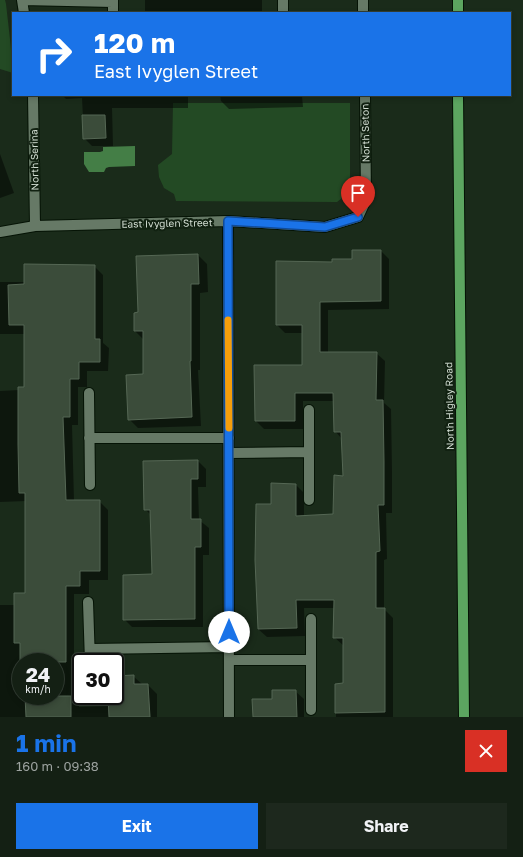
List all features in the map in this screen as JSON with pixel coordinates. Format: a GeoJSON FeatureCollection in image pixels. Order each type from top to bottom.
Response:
{"type":"FeatureCollection","features":[{"type":"Feature","properties":{"kind":"main road"},"geometry":{"type":"LineString","coordinates":[[458,0],[458,12]]}},
{"type":"Feature","properties":{"kind":"main road","name":"North Higley Road"},"geometry":{"type":"LineString","coordinates":[[458,96],[464,717]]}},
{"type":"Feature","properties":{"kind":"street"},"geometry":{"type":"LineString","coordinates":[[24,12],[22,0],[113,1],[113,12]]}},
{"type":"Feature","properties":{"kind":"street"},"geometry":{"type":"LineString","coordinates":[[283,0],[283,12]]}},
{"type":"Feature","properties":{"kind":"street"},"geometry":{"type":"LineString","coordinates":[[363,0],[364,12]]}},
{"type":"Feature","properties":{"kind":"street","name":"North Serina"},"geometry":{"type":"LineString","coordinates":[[33,96],[35,226]]}},
{"type":"Feature","properties":{"kind":"street","name":"North Seton"},"geometry":{"type":"LineString","coordinates":[[358,217],[366,200],[364,96]]}},
{"type":"Feature","properties":{"kind":"street","name":"East Ivyglen Street"},"geometry":{"type":"LineString","coordinates":[[0,232],[35,226],[228,221],[325,227],[358,217]]}},
{"type":"Feature","properties":{"kind":"street"},"geometry":{"type":"LineString","coordinates":[[228,221],[229,717]]}},
{"type":"Feature","properties":{"kind":"street"},"geometry":{"type":"LineString","coordinates":[[89,393],[90,485]]}},
{"type":"Feature","properties":{"kind":"street"},"geometry":{"type":"LineString","coordinates":[[309,410],[309,500]]}},
{"type":"Feature","properties":{"kind":"street"},"geometry":{"type":"LineString","coordinates":[[89,438],[229,438]]}},
{"type":"Feature","properties":{"kind":"street"},"geometry":{"type":"LineString","coordinates":[[229,453],[309,452]]}},
{"type":"Feature","properties":{"kind":"street"},"geometry":{"type":"LineString","coordinates":[[88,602],[90,653]]}},
{"type":"Feature","properties":{"kind":"street"},"geometry":{"type":"LineString","coordinates":[[311,619],[311,710]]}},
{"type":"Feature","properties":{"kind":"street"},"geometry":{"type":"LineString","coordinates":[[90,649],[229,647]]}},
{"type":"Feature","properties":{"kind":"street"},"geometry":{"type":"LineString","coordinates":[[229,660],[311,660]]}},
{"type":"Feature","properties":{"kind":"shaded area"},"geometry":{"type":"Polygon","coordinates":[[[0,0],[5,0],[10,39],[12,73],[0,69],[0,0]]]}},
{"type":"Feature","properties":{"kind":"shaded area"},"geometry":{"type":"Polygon","coordinates":[[[173,103],[350,103],[350,187],[346,195],[337,202],[176,201],[174,194],[164,188],[159,177],[158,165],[172,154],[173,103]]]}},
{"type":"Feature","properties":{"kind":"shaded area"},"geometry":{"type":"Polygon","coordinates":[[[135,146],[135,166],[109,167],[106,168],[104,172],[89,172],[84,164],[84,152],[100,152],[103,151],[103,147],[135,146]]]}},
{"type":"Feature","properties":{"kind":"building"},"geometry":{"type":"Polygon","coordinates":[[[82,115],[105,115],[106,138],[83,139],[82,115]]]}},
{"type":"Feature","properties":{"kind":"building"},"geometry":{"type":"Polygon","coordinates":[[[352,250],[381,250],[381,301],[320,302],[320,352],[377,352],[376,400],[383,400],[384,505],[378,505],[380,551],[376,552],[376,608],[385,608],[385,712],[335,713],[335,684],[343,683],[343,638],[333,638],[334,600],[296,600],[297,628],[258,629],[255,560],[256,504],[271,504],[271,483],[296,484],[296,516],[333,514],[334,475],[343,476],[341,432],[334,432],[333,393],[295,393],[295,421],[255,421],[254,365],[302,365],[302,325],[276,325],[276,261],[332,262],[332,259],[352,259],[352,250]]]}},
{"type":"Feature","properties":{"kind":"building"},"geometry":{"type":"Polygon","coordinates":[[[198,254],[199,284],[191,284],[190,361],[192,417],[128,420],[126,375],[143,374],[143,331],[134,331],[134,313],[138,312],[136,256],[198,254]]]}},
{"type":"Feature","properties":{"kind":"building"},"geometry":{"type":"Polygon","coordinates":[[[24,264],[95,265],[95,339],[100,339],[100,362],[79,362],[79,379],[70,379],[70,417],[63,417],[66,500],[100,500],[100,571],[80,571],[80,586],[66,586],[66,662],[64,662],[64,653],[20,653],[20,643],[14,643],[14,593],[25,593],[25,493],[19,493],[18,444],[18,387],[24,387],[24,325],[9,325],[8,285],[24,284],[24,264]]]}},
{"type":"Feature","properties":{"kind":"building"},"geometry":{"type":"Polygon","coordinates":[[[198,460],[198,479],[191,479],[191,519],[201,519],[201,547],[195,547],[195,619],[123,620],[123,575],[152,574],[150,510],[144,510],[143,461],[198,460]]]}},
{"type":"Feature","properties":{"kind":"building"},"geometry":{"type":"Polygon","coordinates":[[[134,675],[134,684],[148,684],[150,717],[109,717],[108,705],[124,705],[124,676],[134,675]]]}},
{"type":"Feature","properties":{"kind":"building"},"geometry":{"type":"Polygon","coordinates":[[[272,690],[296,690],[297,717],[253,717],[252,699],[272,699],[272,690]]]}},
{"type":"Feature","properties":{"kind":"building"},"geometry":{"type":"Polygon","coordinates":[[[64,696],[71,696],[71,717],[26,717],[25,705],[64,705],[64,696]]]}},
{"type":"Feature","properties":{"kind":"slow traffic"},"geometry":{"type":"LineString","coordinates":[[228,320],[229,428]]}},
{"type":"Feature","properties":{"kind":"route"},"geometry":{"type":"LineString","coordinates":[[229,632],[228,221],[325,227],[358,217]]}}]}
